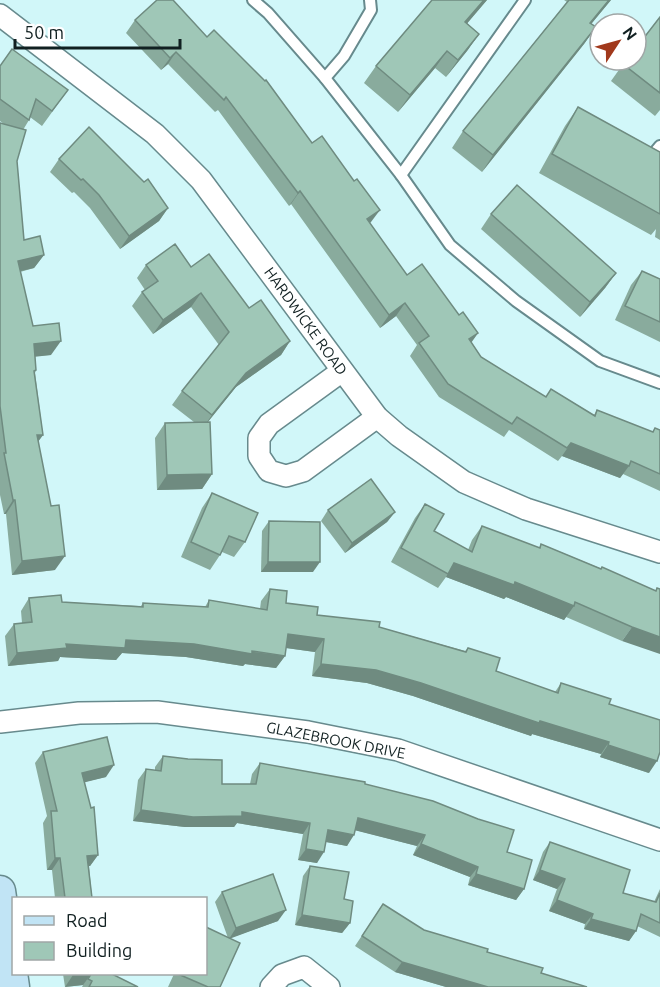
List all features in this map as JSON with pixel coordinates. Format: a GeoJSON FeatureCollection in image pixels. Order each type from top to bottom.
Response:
{"type":"FeatureCollection","features":[{"type":"Feature","properties":{"kind":"street","name":"HARDWICKE ROAD"},"geometry":{"type":"LineString","coordinates":[[0,15],[155,134],[201,180],[246,237],[377,417],[399,436],[464,482],[526,509],[660,552]]}},
{"type":"Feature","properties":{"kind":"street"},"geometry":{"type":"LineString","coordinates":[[342,371],[269,424],[259,438],[259,456],[269,471],[286,476],[303,471],[377,417]]}},
{"type":"Feature","properties":{"kind":"street","name":"GLAZEBROOK DRIVE"},"geometry":{"type":"LineString","coordinates":[[0,722],[79,713],[157,712],[308,732],[398,750],[660,840]]}},
{"type":"Feature","properties":{"kind":"street"},"geometry":{"type":"LineString","coordinates":[[0,891],[8,969]]}},
{"type":"Feature","properties":{"kind":"street"},"geometry":{"type":"LineString","coordinates":[[271,987],[282,975],[304,967],[329,987]]}},
{"type":"Feature","properties":{"kind":"lane"},"geometry":{"type":"LineString","coordinates":[[253,0],[268,13],[325,78],[401,176],[450,245],[516,302],[600,361],[660,383]]}},
{"type":"Feature","properties":{"kind":"lane"},"geometry":{"type":"LineString","coordinates":[[325,78],[344,56],[371,10],[370,0]]}},
{"type":"Feature","properties":{"kind":"lane"},"geometry":{"type":"LineString","coordinates":[[401,176],[525,0]]}},
{"type":"Feature","properties":{"kind":"lane"},"geometry":{"type":"LineString","coordinates":[[660,146],[655,152],[660,155]]}},
{"type":"Feature","properties":{"kind":"building"},"geometry":{"type":"Polygon","coordinates":[[[157,0],[173,0],[207,37],[214,30],[266,80],[312,143],[322,136],[354,181],[357,179],[380,210],[367,219],[407,275],[422,264],[459,315],[463,312],[478,333],[469,339],[481,357],[546,397],[551,389],[595,416],[597,410],[653,432],[655,428],[660,430],[660,474],[631,461],[629,466],[571,443],[567,448],[517,417],[512,424],[448,384],[419,343],[429,336],[405,303],[389,315],[300,191],[298,193],[226,97],[224,100],[176,52],[170,58],[135,20],[157,0]]]}},
{"type":"Feature","properties":{"kind":"building"},"geometry":{"type":"Polygon","coordinates":[[[432,0],[484,0],[465,22],[479,34],[458,60],[447,51],[410,95],[376,66],[432,0]]]}},
{"type":"Feature","properties":{"kind":"building"},"geometry":{"type":"Polygon","coordinates":[[[569,0],[609,0],[599,12],[588,12],[588,37],[493,155],[463,131],[569,0]]]}},
{"type":"Feature","properties":{"kind":"building"},"geometry":{"type":"Polygon","coordinates":[[[660,17],[660,93],[633,72],[648,72],[648,32],[660,17]]]}},
{"type":"Feature","properties":{"kind":"building"},"geometry":{"type":"Polygon","coordinates":[[[12,49],[68,90],[52,111],[36,99],[29,120],[0,99],[0,66],[12,49]]]}},
{"type":"Feature","properties":{"kind":"building"},"geometry":{"type":"Polygon","coordinates":[[[578,107],[660,152],[660,214],[552,154],[578,107]]]}},
{"type":"Feature","properties":{"kind":"building"},"geometry":{"type":"Polygon","coordinates":[[[0,123],[26,130],[17,161],[24,240],[40,236],[44,255],[18,261],[33,326],[59,323],[61,341],[34,344],[36,370],[34,371],[43,435],[37,435],[51,506],[59,505],[65,556],[22,561],[15,500],[13,500],[4,453],[6,453],[0,406],[0,123]]]}},
{"type":"Feature","properties":{"kind":"building"},"geometry":{"type":"Polygon","coordinates":[[[89,127],[144,182],[148,179],[168,208],[129,236],[99,195],[59,159],[89,127]]]}},
{"type":"Feature","properties":{"kind":"building"},"geometry":{"type":"Polygon","coordinates":[[[517,185],[616,273],[590,302],[491,214],[517,185]]]}},
{"type":"Feature","properties":{"kind":"building"},"geometry":{"type":"Polygon","coordinates":[[[175,244],[191,267],[209,254],[249,308],[261,300],[290,341],[246,373],[212,415],[182,391],[229,332],[201,293],[163,320],[142,292],[158,281],[146,265],[175,244]]]}},
{"type":"Feature","properties":{"kind":"building"},"geometry":{"type":"Polygon","coordinates":[[[642,271],[660,279],[660,322],[625,306],[642,271]]]}},
{"type":"Feature","properties":{"kind":"building"},"geometry":{"type":"Polygon","coordinates":[[[210,422],[212,474],[167,475],[165,423],[210,422]]]}},
{"type":"Feature","properties":{"kind":"building"},"geometry":{"type":"Polygon","coordinates":[[[371,479],[395,512],[352,543],[328,510],[371,479]]]}},
{"type":"Feature","properties":{"kind":"building"},"geometry":{"type":"Polygon","coordinates":[[[212,493],[258,513],[245,542],[229,536],[220,555],[191,542],[212,493]]]}},
{"type":"Feature","properties":{"kind":"building"},"geometry":{"type":"Polygon","coordinates":[[[425,504],[444,514],[434,531],[472,552],[482,526],[540,548],[541,544],[656,591],[657,588],[660,589],[660,637],[575,602],[574,606],[515,582],[514,585],[454,563],[448,574],[401,548],[425,504]]]}},
{"type":"Feature","properties":{"kind":"building"},"geometry":{"type":"Polygon","coordinates":[[[269,521],[320,522],[320,562],[268,562],[269,521]]]}},
{"type":"Feature","properties":{"kind":"building"},"geometry":{"type":"Polygon","coordinates":[[[270,589],[287,591],[286,603],[318,607],[317,615],[380,622],[379,627],[466,652],[468,648],[500,658],[496,671],[558,693],[561,683],[611,699],[609,704],[660,720],[660,752],[657,761],[608,745],[609,742],[540,721],[539,723],[376,670],[321,664],[324,639],[288,634],[285,656],[252,651],[252,654],[194,644],[126,640],[125,648],[66,644],[67,648],[17,653],[14,624],[32,622],[29,598],[61,595],[62,602],[143,607],[143,603],[208,607],[209,600],[267,610],[270,589]]]}},
{"type":"Feature","properties":{"kind":"building"},"geometry":{"type":"Polygon","coordinates":[[[107,737],[114,765],[82,773],[91,808],[94,807],[98,855],[87,856],[92,897],[65,897],[60,858],[55,858],[51,811],[57,811],[43,752],[107,737]]]}},
{"type":"Feature","properties":{"kind":"building"},"geometry":{"type":"Polygon","coordinates":[[[163,756],[222,760],[222,784],[256,784],[260,763],[365,782],[365,784],[433,801],[514,830],[507,852],[532,860],[524,889],[476,874],[478,867],[421,844],[425,835],[358,818],[354,835],[328,830],[324,852],[306,849],[310,823],[242,812],[242,816],[193,817],[141,810],[146,769],[161,771],[163,756]]]}},
{"type":"Feature","properties":{"kind":"building"},"geometry":{"type":"Polygon","coordinates":[[[550,842],[630,870],[623,893],[656,902],[660,893],[660,923],[641,914],[636,931],[591,919],[593,914],[557,900],[565,879],[540,870],[550,842]]]}},
{"type":"Feature","properties":{"kind":"building"},"geometry":{"type":"Polygon","coordinates":[[[310,866],[349,872],[344,899],[353,901],[350,923],[302,915],[310,866]]]}},
{"type":"Feature","properties":{"kind":"building"},"geometry":{"type":"Polygon","coordinates":[[[273,874],[286,910],[236,928],[222,892],[273,874]]]}},
{"type":"Feature","properties":{"kind":"building"},"geometry":{"type":"Polygon","coordinates":[[[383,904],[424,930],[543,968],[541,973],[587,987],[488,987],[402,962],[362,936],[383,904]]]}},
{"type":"Feature","properties":{"kind":"building"},"geometry":{"type":"Polygon","coordinates":[[[207,927],[240,943],[220,987],[208,987],[180,975],[207,975],[207,927]]]}},
{"type":"Feature","properties":{"kind":"building"},"geometry":{"type":"Polygon","coordinates":[[[90,975],[114,975],[138,987],[89,987],[92,981],[88,979],[90,975]]]}}]}
